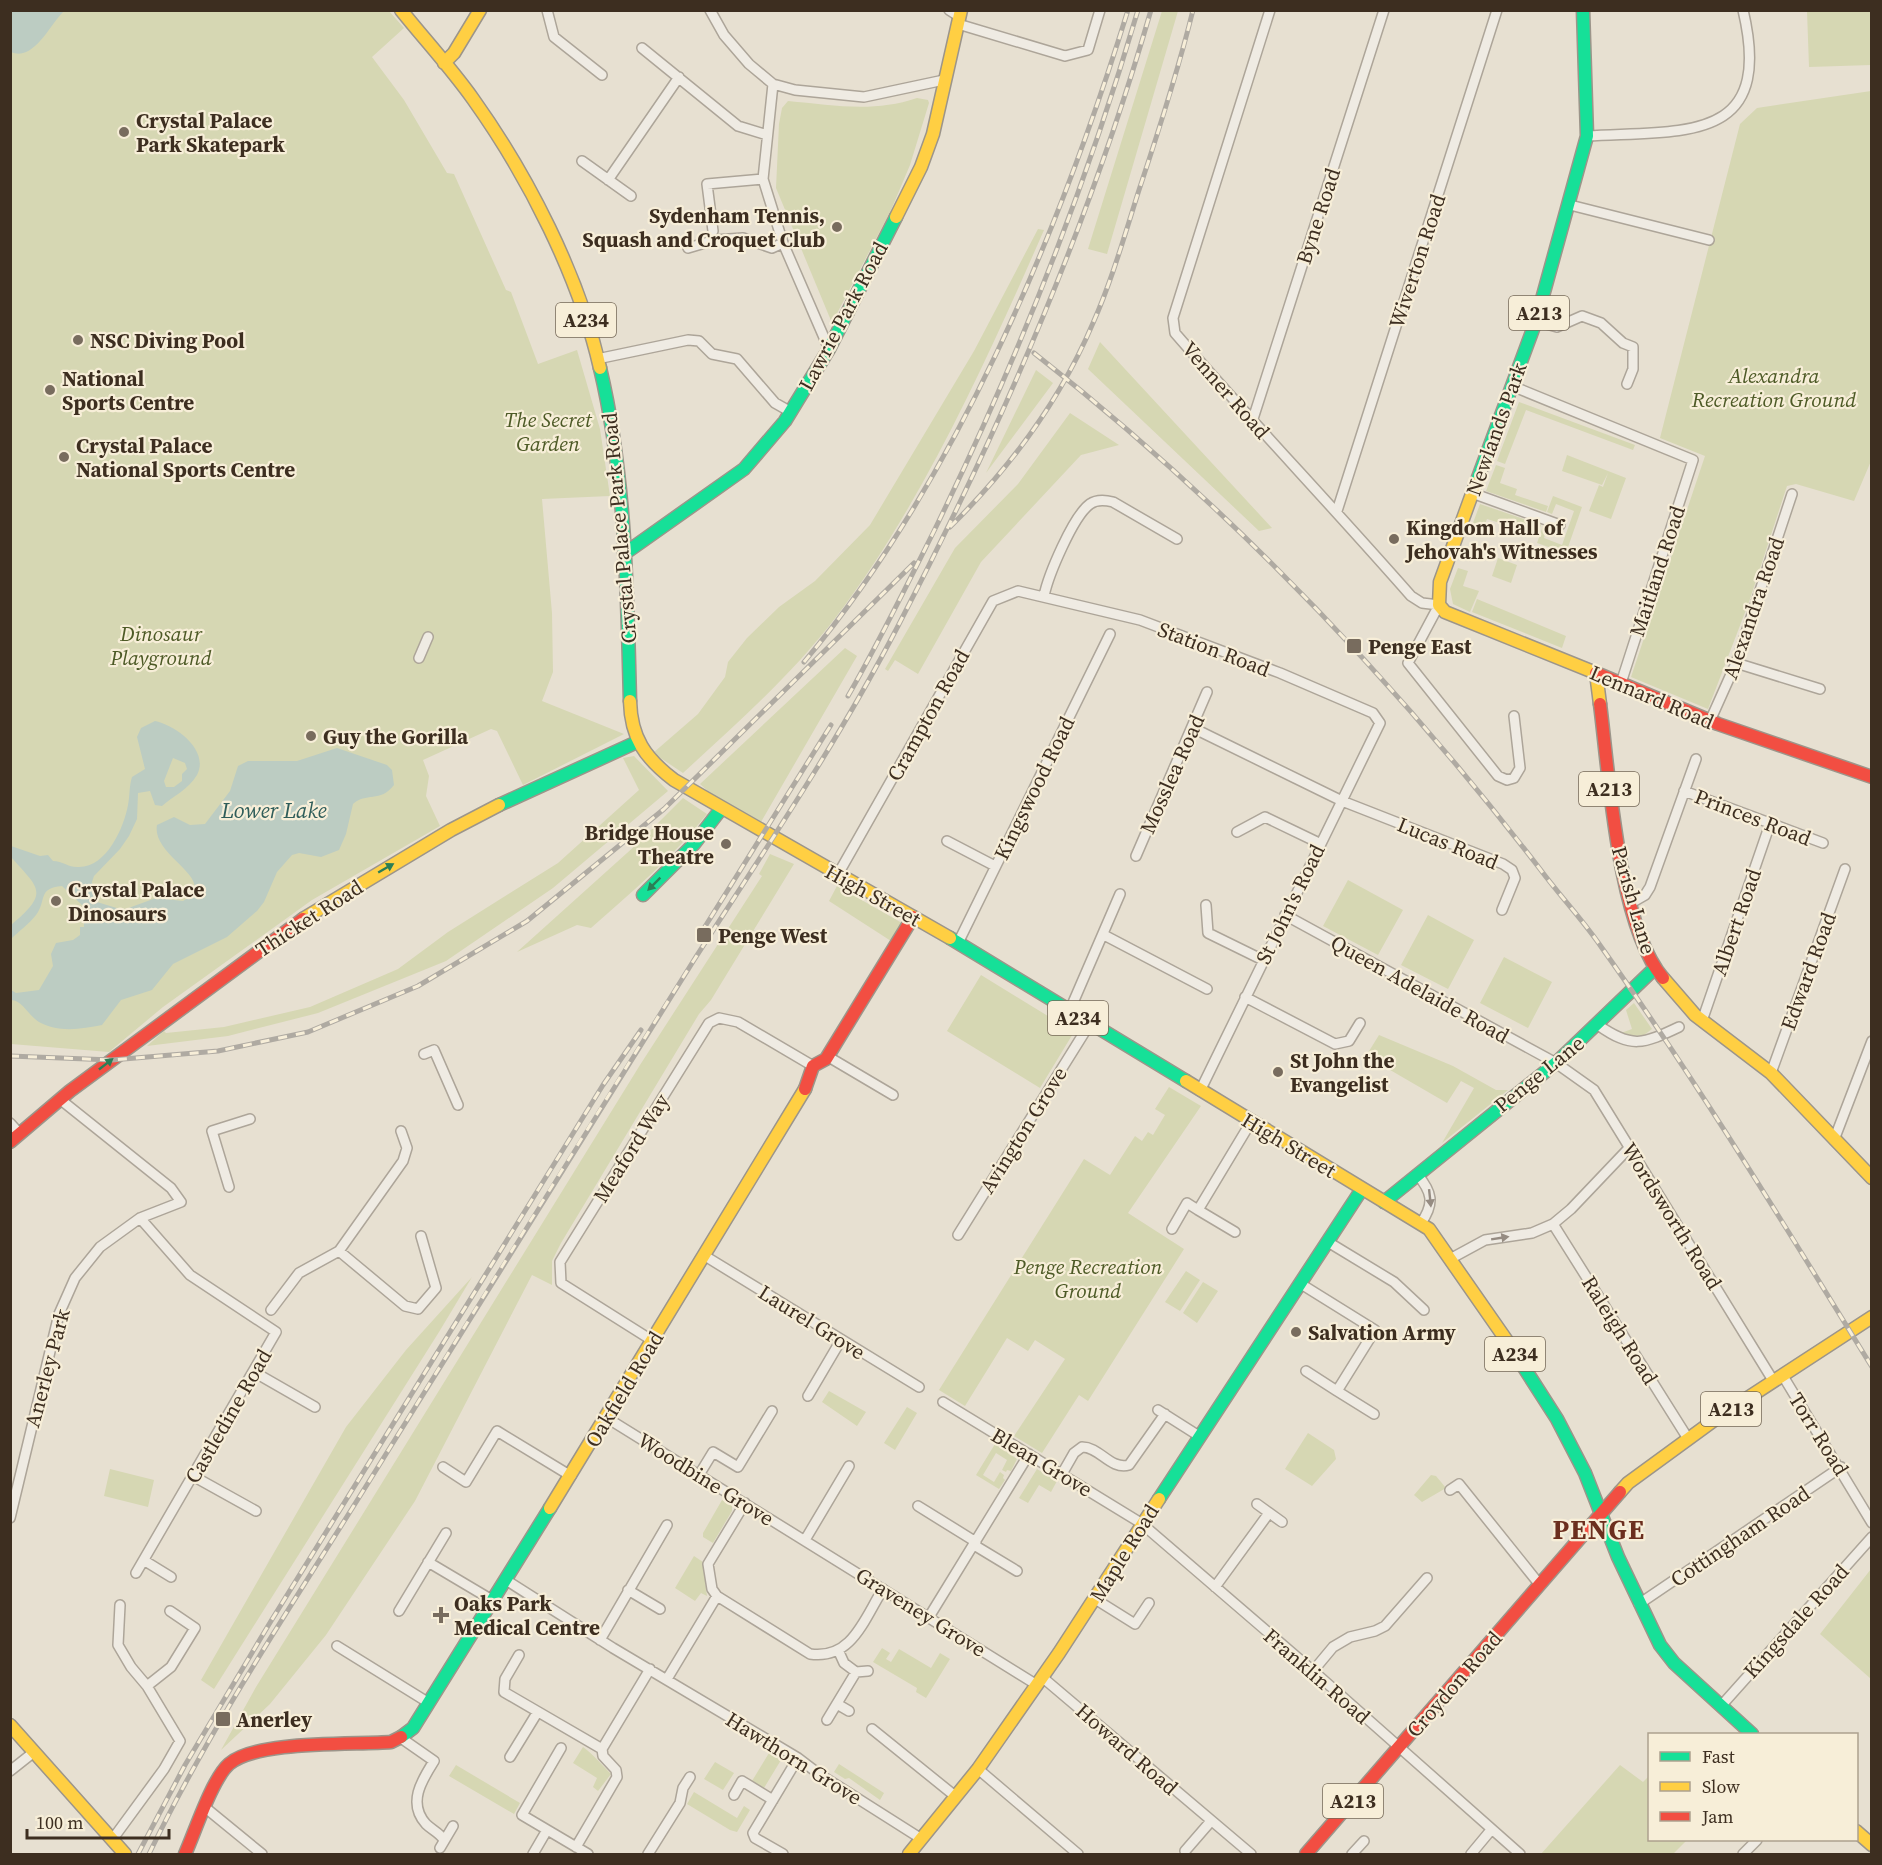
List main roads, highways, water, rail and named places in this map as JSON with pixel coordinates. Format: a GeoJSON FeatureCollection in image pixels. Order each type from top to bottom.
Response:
{"type":"FeatureCollection","features":[{"type":"Feature","properties":{"kind":"main road","name":"Crystal Palace Park Road"},"geometry":{"type":"LineString","coordinates":[[401,10],[472,98],[515,163],[553,242],[586,321],[613,423],[624,554],[632,715],[637,742]]}},
{"type":"Feature","properties":{"kind":"main road"},"geometry":{"type":"LineString","coordinates":[[444,63],[454,53],[480,10]]}},
{"type":"Feature","properties":{"kind":"main road","name":"Newlands Park"},"geometry":{"type":"LineString","coordinates":[[1439,605],[1440,582],[1536,321],[1587,136],[1583,10]]}},
{"type":"Feature","properties":{"kind":"main road","name":"Lawrie Park Road"},"geometry":{"type":"LineString","coordinates":[[624,554],[744,469],[790,412],[829,349],[921,167],[933,134],[957,16]]}},
{"type":"Feature","properties":{"kind":"main road","name":"Lennard Road"},"geometry":{"type":"LineString","coordinates":[[1439,605],[1445,612],[1710,721],[1872,777]]}},
{"type":"Feature","properties":{"kind":"main road","name":"Parish Lane"},"geometry":{"type":"LineString","coordinates":[[1596,673],[1611,804],[1631,903],[1655,968],[1676,996],[1702,1021],[1771,1073],[1872,1178]]}},
{"type":"Feature","properties":{"kind":"main road","name":"Thicket Road"},"geometry":{"type":"LineString","coordinates":[[15,1138],[60,1100],[221,977],[318,908],[451,830],[531,788],[637,742]]}},
{"type":"Feature","properties":{"kind":"main road","name":"High Street"},"geometry":{"type":"LineString","coordinates":[[637,742],[654,764],[721,809],[958,943],[1421,1223],[1436,1236],[1557,1419],[1585,1473],[1639,1604],[1660,1645],[1674,1663],[1751,1733]]}},
{"type":"Feature","properties":{"kind":"main road"},"geometry":{"type":"LineString","coordinates":[[643,895],[694,844],[721,809]]}},
{"type":"Feature","properties":{"kind":"main road","name":"Oakfield Road"},"geometry":{"type":"LineString","coordinates":[[185,1854],[231,1762],[260,1750],[387,1743],[401,1738],[413,1728],[607,1418],[705,1256],[804,1092],[813,1066],[821,1063],[827,1056],[913,917]]}},
{"type":"Feature","properties":{"kind":"main road","name":"Penge Lane"},"geometry":{"type":"LineString","coordinates":[[1384,1202],[1556,1063],[1655,968]]}},
{"type":"Feature","properties":{"kind":"main road","name":"Maple Road"},"geometry":{"type":"LineString","coordinates":[[909,1854],[978,1769],[1040,1681],[1095,1599],[1141,1523],[1362,1189]]}},
{"type":"Feature","properties":{"kind":"main road","name":"A213"},"geometry":{"type":"LineString","coordinates":[[1600,1514],[1628,1482],[1687,1437],[1872,1317]]}},
{"type":"Feature","properties":{"kind":"main road","name":"Croydon Road"},"geometry":{"type":"LineString","coordinates":[[1306,1854],[1600,1514]]}},
{"type":"Feature","properties":{"kind":"main road"},"geometry":{"type":"LineString","coordinates":[[10,1725],[118,1847]]}},
{"type":"Feature","properties":{"kind":"main road"},"geometry":{"type":"LineString","coordinates":[[1858,1832],[1872,1845]]}},
{"type":"Feature","properties":{"kind":"water"},"geometry":{"type":"Polygon","coordinates":[[[10,11],[64,11],[34,47],[19,54],[11,52],[10,11]]]}},
{"type":"Feature","properties":{"kind":"water","name":"Lower Lake"},"geometry":{"type":"Polygon","coordinates":[[[155,721],[181,733],[195,748],[200,766],[197,775],[185,789],[162,806],[155,805],[150,791],[138,793],[137,819],[120,849],[94,876],[92,882],[97,901],[89,907],[97,902],[123,910],[156,898],[183,901],[193,893],[195,885],[190,876],[164,847],[158,837],[157,825],[174,817],[190,825],[205,824],[230,791],[238,766],[248,761],[297,761],[337,748],[387,765],[392,770],[394,785],[389,790],[378,796],[363,798],[353,804],[346,834],[339,850],[321,857],[299,853],[292,855],[277,872],[264,902],[257,911],[227,937],[173,964],[152,990],[121,1000],[102,1025],[78,1029],[54,1028],[39,1022],[22,1005],[11,1000],[11,990],[16,993],[39,990],[53,966],[51,954],[56,943],[73,940],[80,935],[80,927],[84,927],[83,906],[62,886],[54,887],[46,892],[36,915],[11,939],[11,925],[32,905],[36,897],[36,890],[28,876],[11,857],[11,846],[40,856],[48,855],[53,861],[72,866],[89,865],[98,860],[113,844],[123,824],[132,777],[145,769],[137,737],[141,728],[155,721]],[[173,758],[164,781],[166,787],[174,787],[182,781],[182,774],[187,769],[185,763],[173,758]]]}},
{"type":"Feature","properties":{"kind":"railway"},"geometry":{"type":"LineString","coordinates":[[804,662],[858,592],[909,516],[955,436],[997,352],[1070,181],[1128,10]]}},
{"type":"Feature","properties":{"kind":"railway"},"geometry":{"type":"LineString","coordinates":[[848,696],[934,531],[1021,340],[1072,210],[1138,10]]}},
{"type":"Feature","properties":{"kind":"railway"},"geometry":{"type":"LineString","coordinates":[[149,1854],[203,1751],[262,1651],[616,1083],[800,796],[875,669],[972,477],[1040,324],[1100,169],[1151,10]]}},
{"type":"Feature","properties":{"kind":"railway"},"geometry":{"type":"LineString","coordinates":[[950,527],[993,481],[1032,432],[1080,352],[1100,307],[1118,257],[1168,100],[1193,10]]}},
{"type":"Feature","properties":{"kind":"railway"},"geometry":{"type":"LineString","coordinates":[[1034,353],[1104,410],[1239,531],[1365,661],[1484,798],[1587,928],[1638,999],[1740,1155],[1872,1367]]}},
{"type":"Feature","properties":{"kind":"railway"},"geometry":{"type":"LineString","coordinates":[[10,1056],[112,1060],[218,1051],[308,1032],[418,986],[527,921],[664,809],[914,563]]}},
{"type":"Feature","properties":{"kind":"railway"},"geometry":{"type":"LineString","coordinates":[[701,933],[831,725]]}},
{"type":"Feature","properties":{"kind":"railway"},"geometry":{"type":"LineString","coordinates":[[138,1854],[185,1765],[271,1621],[603,1085],[641,1030]]}},
{"type":"Feature","properties":{"kind":"place","name":"Crystal Palace Park Skatepark"},"geometry":{"type":"Point","coordinates":[124,132]}},
{"type":"Feature","properties":{"kind":"place","name":"Sydenham Tennis, Squash and Croquet Club"},"geometry":{"type":"Point","coordinates":[837,227]}},
{"type":"Feature","properties":{"kind":"place","name":"NSC Diving Pool"},"geometry":{"type":"Point","coordinates":[78,340]}},
{"type":"Feature","properties":{"kind":"place","name":"National Sports Centre"},"geometry":{"type":"Point","coordinates":[50,390]}},
{"type":"Feature","properties":{"kind":"place","name":"Crystal Palace National Sports Centre"},"geometry":{"type":"Point","coordinates":[64,457]}},
{"type":"Feature","properties":{"kind":"place","name":"Kingdom Hall of Jehovah's Witnesses"},"geometry":{"type":"Point","coordinates":[1394,539]}},
{"type":"Feature","properties":{"kind":"place","name":"Penge East"},"geometry":{"type":"Point","coordinates":[1354,646]}},
{"type":"Feature","properties":{"kind":"place","name":"Guy the Gorilla"},"geometry":{"type":"Point","coordinates":[311,736]}},
{"type":"Feature","properties":{"kind":"place","name":"Bridge House Theatre"},"geometry":{"type":"Point","coordinates":[726,844]}},
{"type":"Feature","properties":{"kind":"place","name":"Crystal Palace Dinosaurs"},"geometry":{"type":"Point","coordinates":[56,901]}},
{"type":"Feature","properties":{"kind":"place","name":"Penge West"},"geometry":{"type":"Point","coordinates":[704,935]}},
{"type":"Feature","properties":{"kind":"place","name":"St John the Evangelist"},"geometry":{"type":"Point","coordinates":[1278,1072]}},
{"type":"Feature","properties":{"kind":"place","name":"Salvation Army"},"geometry":{"type":"Point","coordinates":[1296,1332]}},
{"type":"Feature","properties":{"kind":"place","name":"Oaks Park Medical Centre"},"geometry":{"type":"Point","coordinates":[441,1615]}},
{"type":"Feature","properties":{"kind":"place","name":"Anerley"},"geometry":{"type":"Point","coordinates":[223,1719]}},
{"type":"Feature","properties":{"kind":"district","name":"PENGE"},"geometry":{"type":"Point","coordinates":[1599,1529]}},
{"type":"Feature","properties":{"kind":"park label","name":"Alexandra Recreation Ground"},"geometry":{"type":"Point","coordinates":[1774,387]}},
{"type":"Feature","properties":{"kind":"park label","name":"The Secret Garden"},"geometry":{"type":"Point","coordinates":[548,431]}},
{"type":"Feature","properties":{"kind":"park label","name":"Dinosaur Playground"},"geometry":{"type":"Point","coordinates":[161,645]}},
{"type":"Feature","properties":{"kind":"park label","name":"Penge Recreation Ground"},"geometry":{"type":"Point","coordinates":[1088,1278]}}]}
